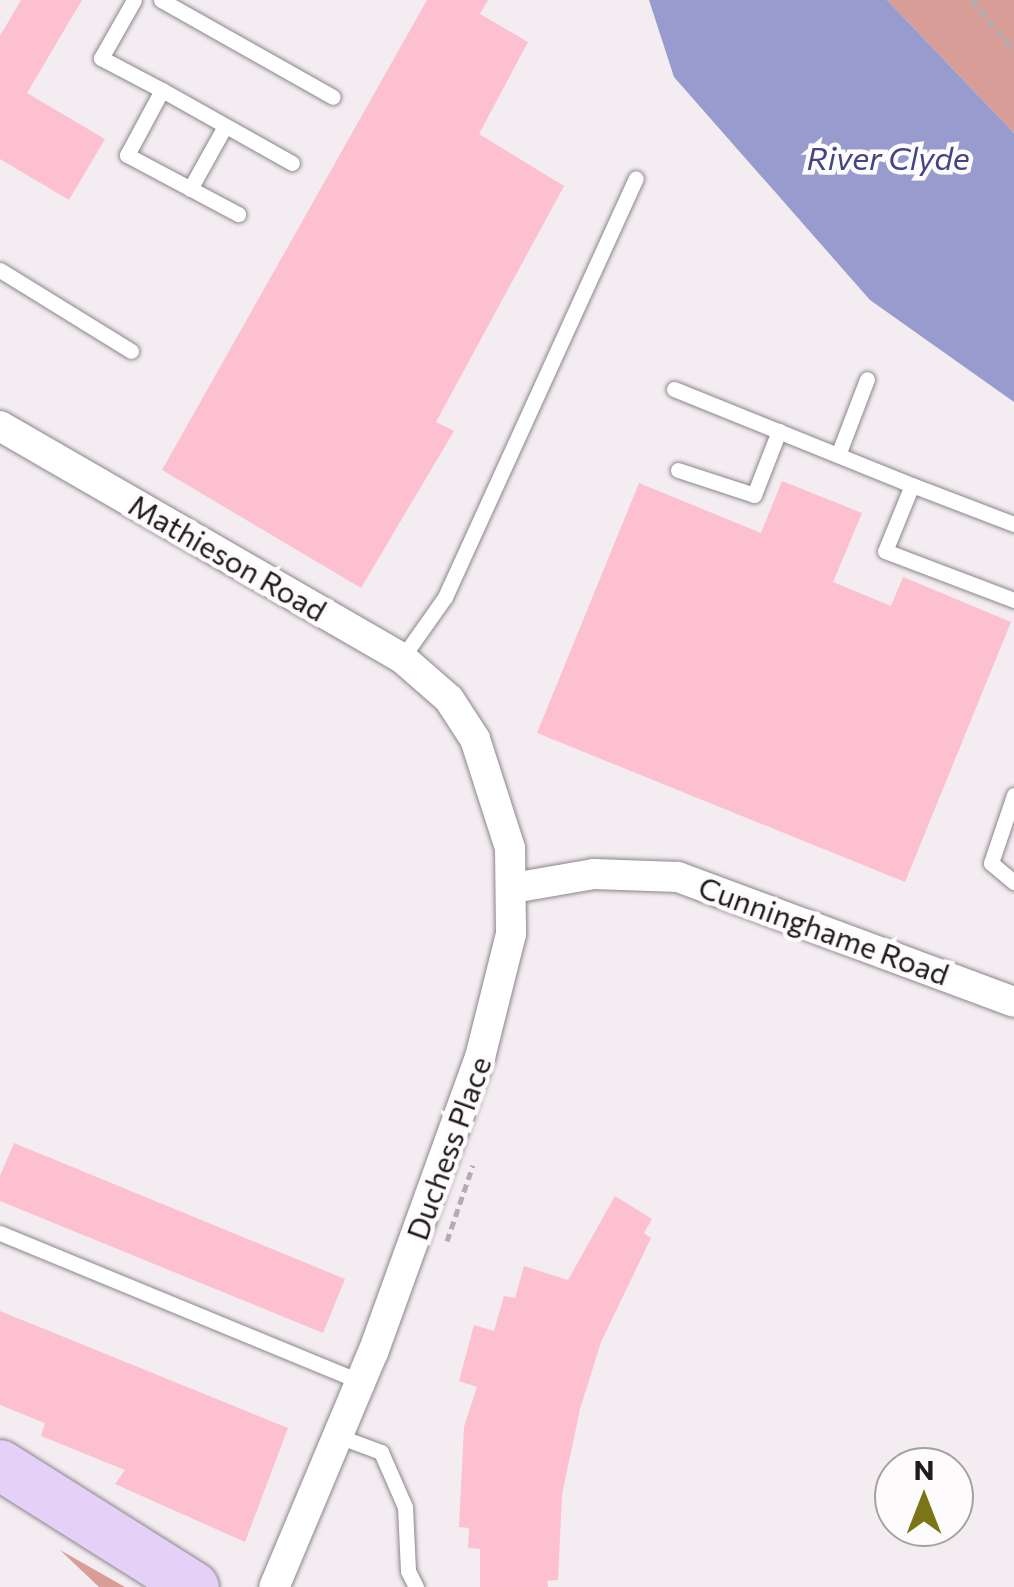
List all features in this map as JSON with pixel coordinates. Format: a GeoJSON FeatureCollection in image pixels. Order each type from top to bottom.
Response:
{"type":"FeatureCollection","features":[{"type":"Feature","properties":{"kind":"main road"},"geometry":{"type":"LineString","coordinates":[[0,1465],[194,1587]]}},
{"type":"Feature","properties":{"kind":"street","name":"Mathieson Road"},"geometry":{"type":"LineString","coordinates":[[0,426],[402,658],[449,698]]}},
{"type":"Feature","properties":{"kind":"street","name":"Duchess Place"},"geometry":{"type":"LineString","coordinates":[[274,1587],[360,1382],[496,1008],[513,888],[495,792],[475,738],[449,698]]}},
{"type":"Feature","properties":{"kind":"street","name":"Cunninghame Road"},"geometry":{"type":"LineString","coordinates":[[513,888],[594,874],[678,877],[1014,1002]]}},
{"type":"Feature","properties":{"kind":"lane"},"geometry":{"type":"LineString","coordinates":[[134,0],[101,58],[292,163]]}},
{"type":"Feature","properties":{"kind":"lane"},"geometry":{"type":"LineString","coordinates":[[161,0],[333,98]]}},
{"type":"Feature","properties":{"kind":"lane"},"geometry":{"type":"LineString","coordinates":[[162,90],[127,156],[238,214]]}},
{"type":"Feature","properties":{"kind":"lane"},"geometry":{"type":"LineString","coordinates":[[190,189],[225,126]]}},
{"type":"Feature","properties":{"kind":"lane"},"geometry":{"type":"LineString","coordinates":[[402,658],[445,597],[636,178]]}},
{"type":"Feature","properties":{"kind":"lane"},"geometry":{"type":"LineString","coordinates":[[0,270],[131,352]]}},
{"type":"Feature","properties":{"kind":"lane"},"geometry":{"type":"LineString","coordinates":[[838,456],[866,379]]}},
{"type":"Feature","properties":{"kind":"lane"},"geometry":{"type":"LineString","coordinates":[[674,390],[1014,524]]}},
{"type":"Feature","properties":{"kind":"lane"},"geometry":{"type":"LineString","coordinates":[[678,470],[754,495],[778,432]]}},
{"type":"Feature","properties":{"kind":"lane"},"geometry":{"type":"LineString","coordinates":[[912,486],[885,551],[1014,600]]}},
{"type":"Feature","properties":{"kind":"lane"},"geometry":{"type":"LineString","coordinates":[[1014,795],[991,863],[1014,882]]}},
{"type":"Feature","properties":{"kind":"lane"},"geometry":{"type":"LineString","coordinates":[[0,1234],[360,1382]]}},
{"type":"Feature","properties":{"kind":"lane"},"geometry":{"type":"LineString","coordinates":[[338,1436],[381,1452],[405,1506],[408,1571],[416,1587]]}},
{"type":"Feature","properties":{"kind":"path"},"geometry":{"type":"LineString","coordinates":[[972,0],[1014,51]]}},
{"type":"Feature","properties":{"kind":"shaded area"},"geometry":{"type":"Polygon","coordinates":[[[887,0],[1014,0],[1014,133],[887,0]]]}},
{"type":"Feature","properties":{"kind":"shaded area"},"geometry":{"type":"Polygon","coordinates":[[[60,1550],[125,1587],[99,1587],[60,1550]]]}},
{"type":"Feature","properties":{"kind":"water","name":"River Clyde"},"geometry":{"type":"Polygon","coordinates":[[[649,0],[887,0],[1014,133],[1014,402],[870,300],[674,77],[649,0]]]}},
{"type":"Feature","properties":{"kind":"building"},"geometry":{"type":"Polygon","coordinates":[[[21,0],[82,0],[27,93],[105,139],[69,200],[0,159],[0,36],[21,0]]]}},
{"type":"Feature","properties":{"kind":"building"},"geometry":{"type":"Polygon","coordinates":[[[427,0],[488,0],[480,14],[528,42],[479,134],[564,186],[436,422],[454,431],[361,588],[162,470],[427,0]]]}},
{"type":"Feature","properties":{"kind":"building"},"geometry":{"type":"Polygon","coordinates":[[[782,481],[862,513],[833,582],[891,606],[903,577],[1011,622],[905,882],[537,733],[639,483],[761,533],[782,481]]]}},
{"type":"Feature","properties":{"kind":"building"},"geometry":{"type":"Polygon","coordinates":[[[14,1143],[345,1279],[323,1333],[0,1201],[0,1176],[14,1143]]]}},
{"type":"Feature","properties":{"kind":"building"},"geometry":{"type":"Polygon","coordinates":[[[615,1196],[652,1219],[644,1233],[651,1238],[601,1342],[580,1409],[562,1495],[558,1580],[547,1581],[548,1587],[480,1587],[480,1549],[468,1548],[469,1528],[459,1527],[464,1427],[477,1387],[459,1381],[474,1325],[494,1331],[504,1296],[515,1298],[524,1266],[568,1280],[615,1196]]]}},
{"type":"Feature","properties":{"kind":"building"},"geometry":{"type":"Polygon","coordinates":[[[0,1311],[288,1428],[245,1542],[115,1484],[125,1470],[41,1436],[45,1423],[0,1405],[0,1311]]]}}]}
